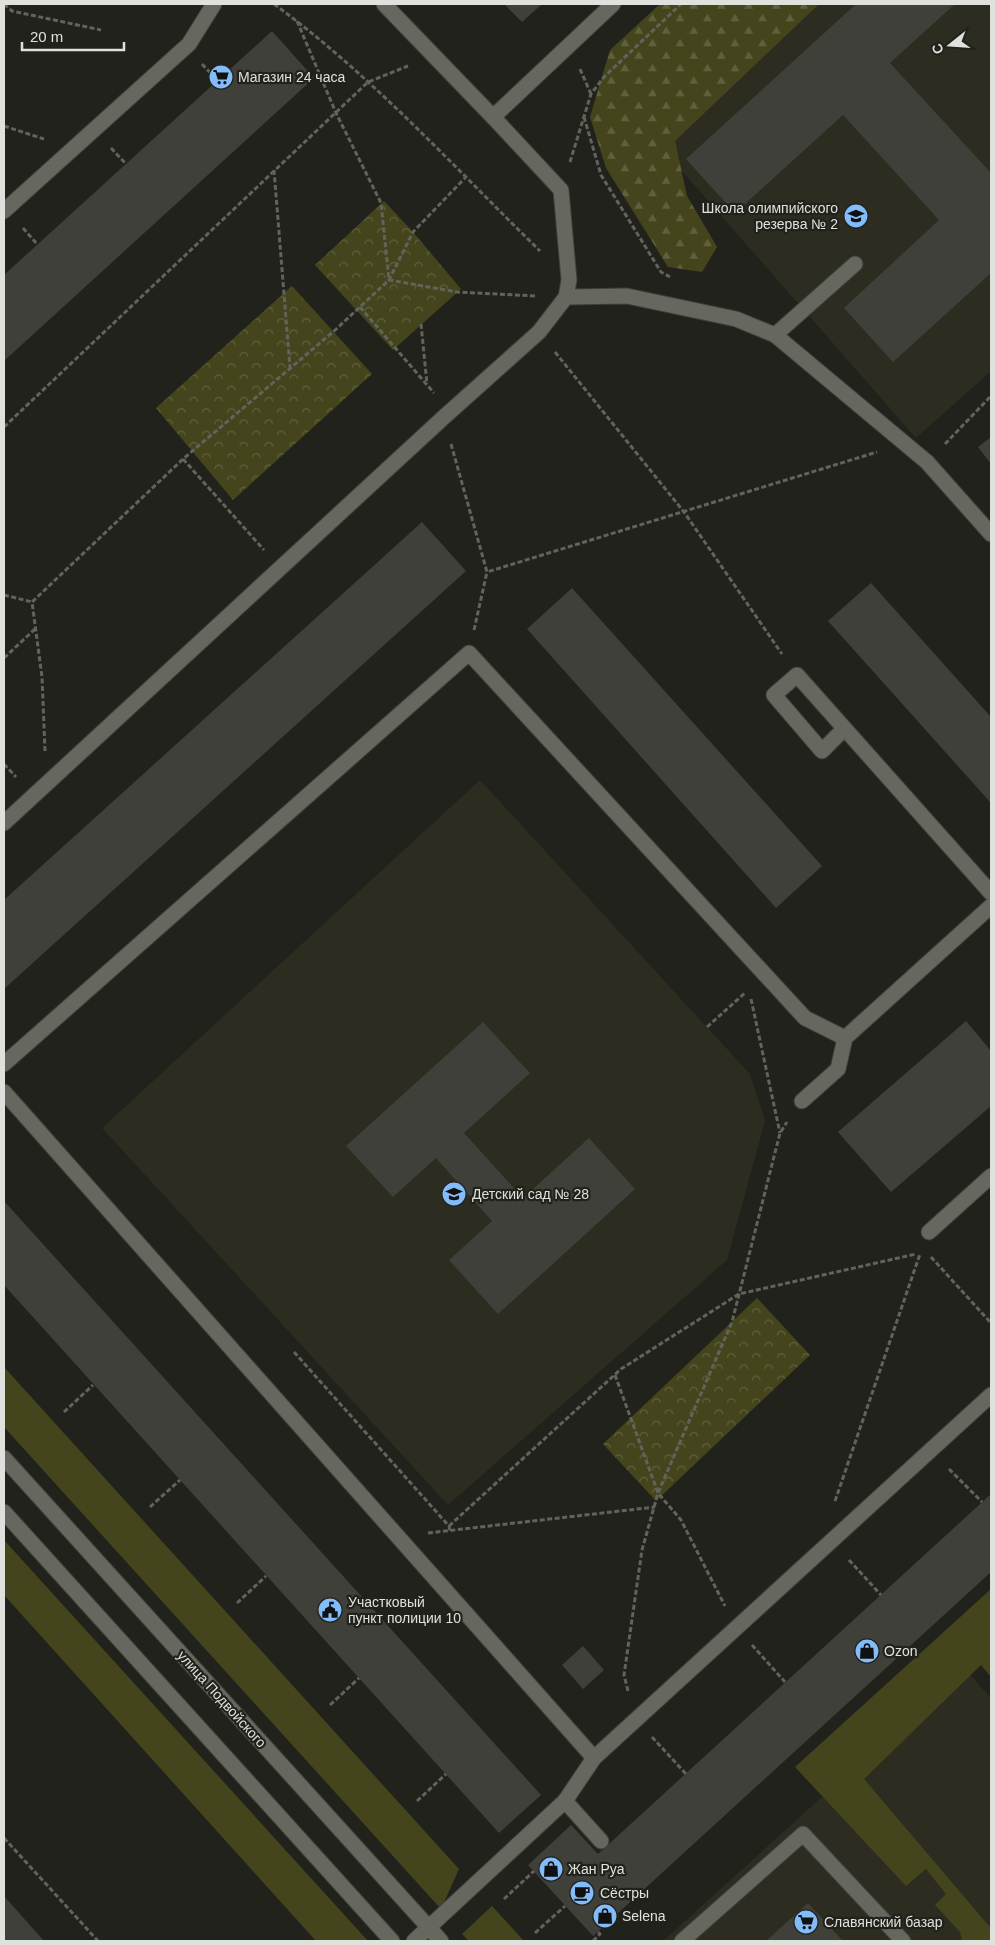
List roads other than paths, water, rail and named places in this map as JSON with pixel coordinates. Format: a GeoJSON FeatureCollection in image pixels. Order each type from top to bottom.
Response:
{"type":"FeatureCollection","features":[{"type":"Feature","properties":{"kind":"street"},"geometry":{"type":"LineString","coordinates":[[4,211],[189,44],[214,4]]}},
{"type":"Feature","properties":{"kind":"street"},"geometry":{"type":"LineString","coordinates":[[4,823],[538,332],[566,298],[569,280],[561,190],[384,4]]}},
{"type":"Feature","properties":{"kind":"street"},"geometry":{"type":"LineString","coordinates":[[493,117],[613,4]]}},
{"type":"Feature","properties":{"kind":"street"},"geometry":{"type":"LineString","coordinates":[[775,335],[855,264]]}},
{"type":"Feature","properties":{"kind":"street"},"geometry":{"type":"LineString","coordinates":[[566,298],[626,296],[736,319],[775,335],[927,462],[991,534]]}},
{"type":"Feature","properties":{"kind":"street"},"geometry":{"type":"LineString","coordinates":[[4,1064],[469,653],[805,1018],[845,1038]]}},
{"type":"Feature","properties":{"kind":"street"},"geometry":{"type":"LineString","coordinates":[[844,729],[822,751],[774,695],[797,675],[991,893]]}},
{"type":"Feature","properties":{"kind":"street"},"geometry":{"type":"LineString","coordinates":[[802,1100],[838,1069],[845,1038],[991,906]]}},
{"type":"Feature","properties":{"kind":"street"},"geometry":{"type":"LineString","coordinates":[[4,1092],[594,1758]]}},
{"type":"Feature","properties":{"kind":"street"},"geometry":{"type":"LineString","coordinates":[[928,1232],[991,1176]]}},
{"type":"Feature","properties":{"kind":"street"},"geometry":{"type":"LineString","coordinates":[[414,1941],[566,1802],[594,1758],[991,1395]]}},
{"type":"Feature","properties":{"kind":"street","name":"улица Подвойского"},"geometry":{"type":"LineString","coordinates":[[4,1458],[441,1941]]}},
{"type":"Feature","properties":{"kind":"street"},"geometry":{"type":"LineString","coordinates":[[4,1512],[392,1941]]}},
{"type":"Feature","properties":{"kind":"street"},"geometry":{"type":"LineString","coordinates":[[566,1802],[601,1841]]}},
{"type":"Feature","properties":{"kind":"street"},"geometry":{"type":"LineString","coordinates":[[682,1941],[803,1834],[903,1941]]}},
{"type":"Feature","properties":{"kind":"place","name":"Магазин 24 часа"},"geometry":{"type":"Point","coordinates":[221,77]}},
{"type":"Feature","properties":{"kind":"place","name":"Школа олимпийского резерва № 2"},"geometry":{"type":"Point","coordinates":[856,216]}},
{"type":"Feature","properties":{"kind":"place","name":"Детский сад № 28"},"geometry":{"type":"Point","coordinates":[454,1194]}},
{"type":"Feature","properties":{"kind":"place","name":"Участковый пункт полиции 10"},"geometry":{"type":"Point","coordinates":[330,1610]}},
{"type":"Feature","properties":{"kind":"place","name":"Ozon"},"geometry":{"type":"Point","coordinates":[867,1651]}},
{"type":"Feature","properties":{"kind":"place","name":"Жан Руа"},"geometry":{"type":"Point","coordinates":[551,1869]}},
{"type":"Feature","properties":{"kind":"place","name":"Сёстры"},"geometry":{"type":"Point","coordinates":[582,1893]}},
{"type":"Feature","properties":{"kind":"place","name":"Selena"},"geometry":{"type":"Point","coordinates":[605,1916]}},
{"type":"Feature","properties":{"kind":"place","name":"Славянский базар"},"geometry":{"type":"Point","coordinates":[806,1922]}}]}
